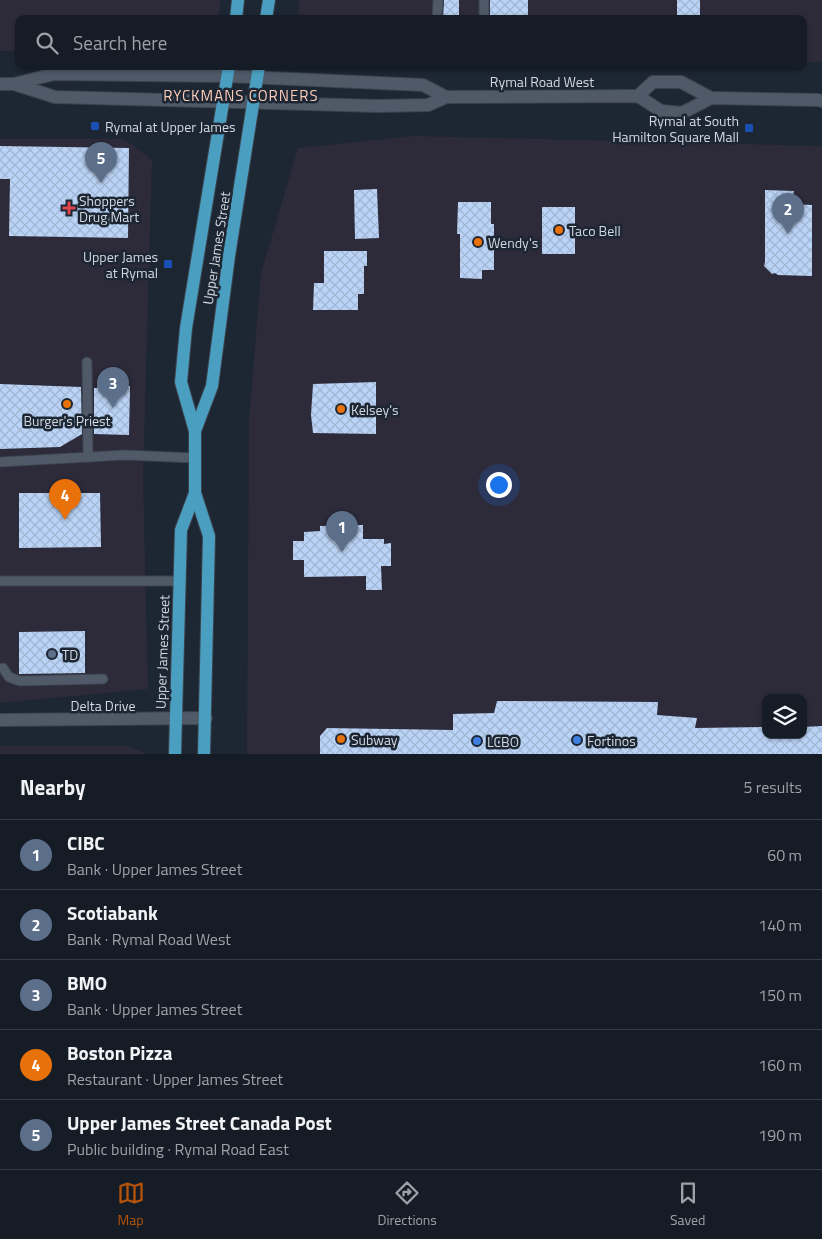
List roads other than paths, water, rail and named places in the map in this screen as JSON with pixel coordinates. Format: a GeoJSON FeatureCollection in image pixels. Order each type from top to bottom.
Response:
{"type":"FeatureCollection","features":[{"type":"Feature","properties":{"kind":"main road"},"geometry":{"type":"LineString","coordinates":[[236,15],[238,0]]}},
{"type":"Feature","properties":{"kind":"main road"},"geometry":{"type":"LineString","coordinates":[[267,15],[269,0]]}},
{"type":"Feature","properties":{"kind":"main road"},"geometry":{"type":"LineString","coordinates":[[0,84],[14,84],[54,74],[228,71],[424,85],[446,97]]}},
{"type":"Feature","properties":{"kind":"main road","name":"Upper James Street"},"geometry":{"type":"LineString","coordinates":[[204,754],[208,536],[195,493],[194,431],[181,382],[186,328],[228,71]]}},
{"type":"Feature","properties":{"kind":"main road","name":"Upper James Street"},"geometry":{"type":"LineString","coordinates":[[194,431],[212,386],[229,256],[258,72]]}},
{"type":"Feature","properties":{"kind":"main road"},"geometry":{"type":"LineString","coordinates":[[711,98],[682,113],[661,111],[638,96],[653,82],[681,82],[711,98],[821,100]]}},
{"type":"Feature","properties":{"kind":"main road"},"geometry":{"type":"LineString","coordinates":[[14,84],[55,97],[254,103],[378,106],[428,105],[446,97]]}},
{"type":"Feature","properties":{"kind":"main road","name":"Rymal Road West"},"geometry":{"type":"LineString","coordinates":[[446,97],[638,96]]}},
{"type":"Feature","properties":{"kind":"main road","name":"Upper James Street"},"geometry":{"type":"LineString","coordinates":[[175,754],[180,530],[195,493]]}},
{"type":"Feature","properties":{"kind":"main road","name":"Delta Drive"},"geometry":{"type":"LineString","coordinates":[[0,720],[175,720],[206,718]]}},
{"type":"Feature","properties":{"kind":"lane"},"geometry":{"type":"LineString","coordinates":[[437,15],[438,0]]}},
{"type":"Feature","properties":{"kind":"lane"},"geometry":{"type":"LineString","coordinates":[[484,0],[484,15]]}},
{"type":"Feature","properties":{"kind":"lane"},"geometry":{"type":"LineString","coordinates":[[87,362],[88,457]]}},
{"type":"Feature","properties":{"kind":"lane"},"geometry":{"type":"LineString","coordinates":[[0,462],[125,455],[195,458]]}},
{"type":"Feature","properties":{"kind":"lane"},"geometry":{"type":"LineString","coordinates":[[0,581],[180,581]]}},
{"type":"Feature","properties":{"kind":"lane"},"geometry":{"type":"LineString","coordinates":[[3,668],[9,677],[20,681],[103,679]]}},
{"type":"Feature","properties":{"kind":"place","name":"Rymal at Upper James"},"geometry":{"type":"Point","coordinates":[95,126]}},
{"type":"Feature","properties":{"kind":"place","name":"Rymal at South Hamilton Square Mall"},"geometry":{"type":"Point","coordinates":[749,128]}},
{"type":"Feature","properties":{"kind":"place","name":"Upper James Street Canada Post"},"geometry":{"type":"Point","coordinates":[101,183]}},
{"type":"Feature","properties":{"kind":"place","name":"Shoppers Drug Mart"},"geometry":{"type":"Point","coordinates":[69,208]}},
{"type":"Feature","properties":{"kind":"place","name":"Taco Bell"},"geometry":{"type":"Point","coordinates":[559,230]}},
{"type":"Feature","properties":{"kind":"place","name":"Scotiabank"},"geometry":{"type":"Point","coordinates":[788,234]}},
{"type":"Feature","properties":{"kind":"place","name":"Wendy's"},"geometry":{"type":"Point","coordinates":[478,242]}},
{"type":"Feature","properties":{"kind":"place","name":"Upper James at Rymal"},"geometry":{"type":"Point","coordinates":[168,264]}},
{"type":"Feature","properties":{"kind":"place","name":"Burger's Priest"},"geometry":{"type":"Point","coordinates":[67,404]}},
{"type":"Feature","properties":{"kind":"place","name":"BMO"},"geometry":{"type":"Point","coordinates":[113,408]}},
{"type":"Feature","properties":{"kind":"place","name":"Kelsey's"},"geometry":{"type":"Point","coordinates":[341,409]}},
{"type":"Feature","properties":{"kind":"place","name":"Boston Pizza"},"geometry":{"type":"Point","coordinates":[65,520]}},
{"type":"Feature","properties":{"kind":"place","name":"CIBC"},"geometry":{"type":"Point","coordinates":[342,552]}},
{"type":"Feature","properties":{"kind":"place","name":"TD"},"geometry":{"type":"Point","coordinates":[52,654]}},
{"type":"Feature","properties":{"kind":"place","name":"Subway"},"geometry":{"type":"Point","coordinates":[341,739]}},
{"type":"Feature","properties":{"kind":"place","name":"Fortinos"},"geometry":{"type":"Point","coordinates":[577,740]}},
{"type":"Feature","properties":{"kind":"place","name":"LCBO"},"geometry":{"type":"Point","coordinates":[477,741]}},
{"type":"Feature","properties":{"kind":"district","name":"RYCKMANS CORNERS"},"geometry":{"type":"Point","coordinates":[241,95]}}]}
